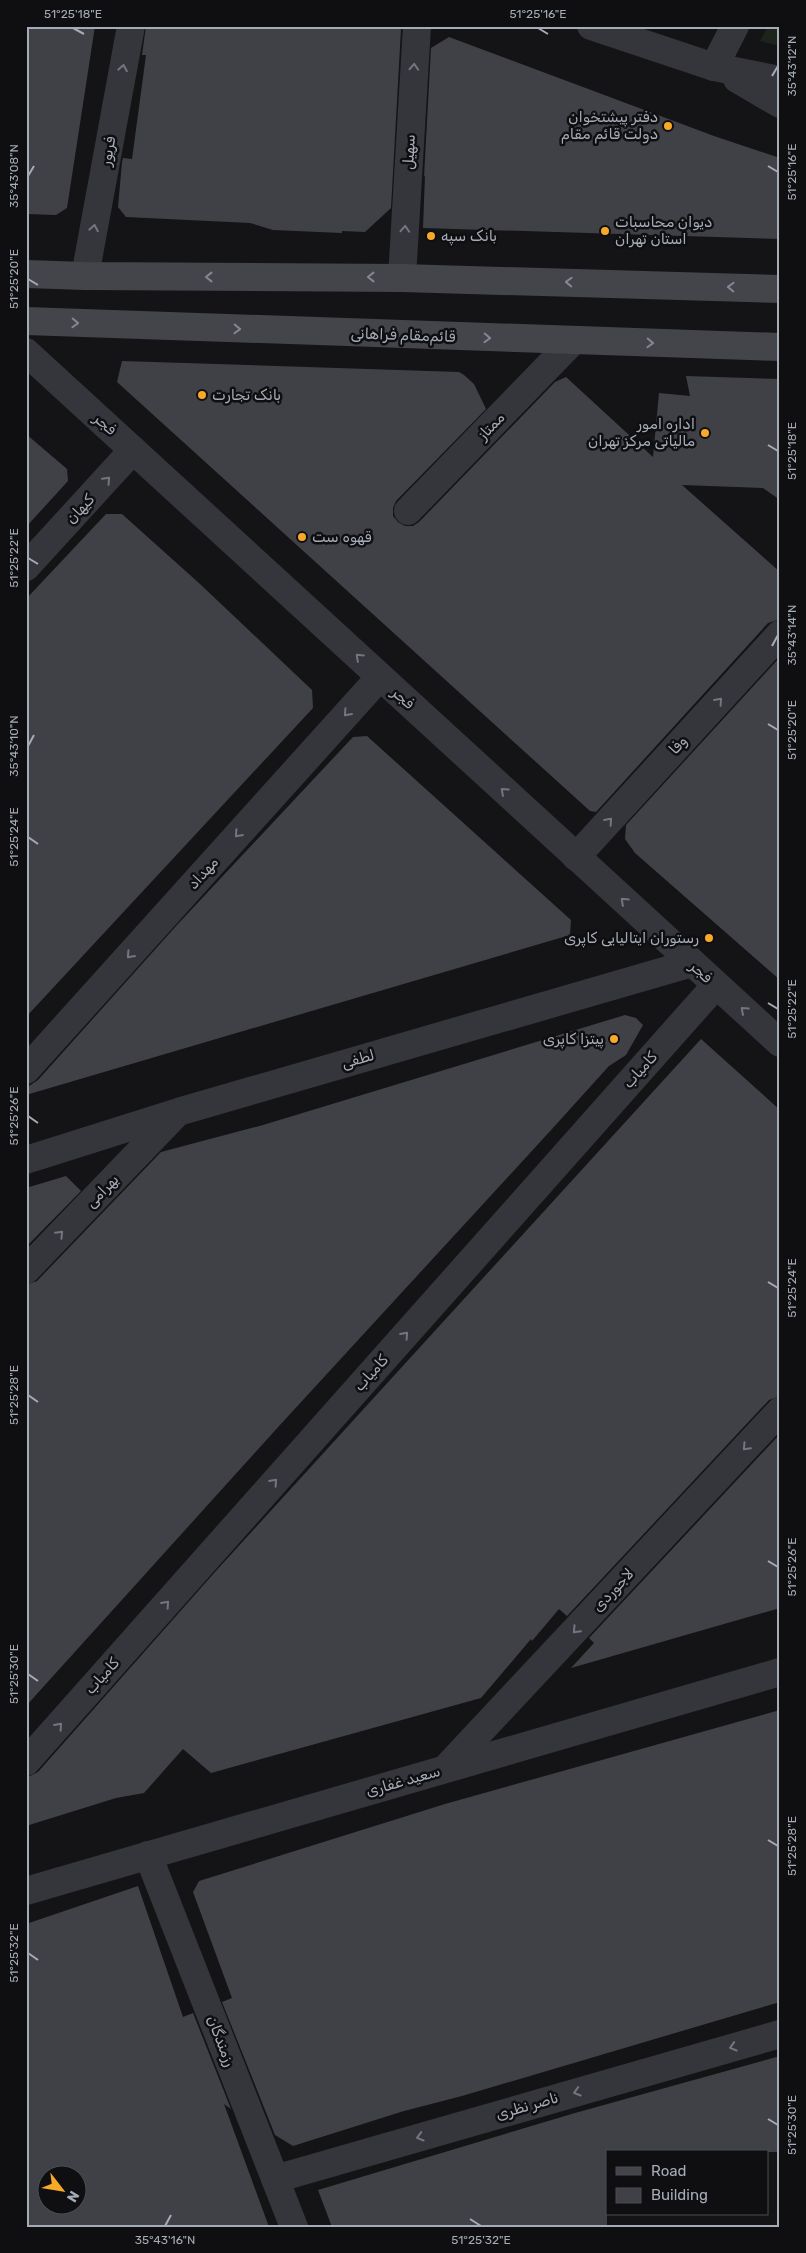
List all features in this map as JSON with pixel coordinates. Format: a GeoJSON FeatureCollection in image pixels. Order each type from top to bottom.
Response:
{"type":"FeatureCollection","features":[{"type":"Feature","properties":{"kind":"main road"},"geometry":{"type":"LineString","coordinates":[[26,274],[402,278],[780,289]]}},
{"type":"Feature","properties":{"kind":"main road","name":"قائم‌مقام فراهانی"},"geometry":{"type":"LineString","coordinates":[[26,322],[573,341],[780,346]]}},
{"type":"Feature","properties":{"kind":"street","name":"فریور"},"geometry":{"type":"LineString","coordinates":[[85,276],[131,26]]}},
{"type":"Feature","properties":{"kind":"street","name":"سهیل"},"geometry":{"type":"LineString","coordinates":[[402,278],[417,26]]}},
{"type":"Feature","properties":{"kind":"street"},"geometry":{"type":"LineString","coordinates":[[591,26],[714,67],[780,80]]}},
{"type":"Feature","properties":{"kind":"street"},"geometry":{"type":"LineString","coordinates":[[714,67],[736,26]]}},
{"type":"Feature","properties":{"kind":"street"},"geometry":{"type":"LineString","coordinates":[[714,67],[753,87],[780,104]]}},
{"type":"Feature","properties":{"kind":"street","name":"ممتاز"},"geometry":{"type":"LineString","coordinates":[[408,511],[573,341]]}},
{"type":"Feature","properties":{"kind":"street","name":"فجر"},"geometry":{"type":"LineString","coordinates":[[26,352],[780,1043]]}},
{"type":"Feature","properties":{"kind":"street","name":"کیهان"},"geometry":{"type":"LineString","coordinates":[[26,567],[133,450]]}},
{"type":"Feature","properties":{"kind":"street","name":"وفا"},"geometry":{"type":"LineString","coordinates":[[576,857],[780,634]]}},
{"type":"Feature","properties":{"kind":"street","name":"مهداد"},"geometry":{"type":"LineString","coordinates":[[26,1070],[380,677]]}},
{"type":"Feature","properties":{"kind":"street","name":"لطفی"},"geometry":{"type":"LineString","coordinates":[[26,1160],[178,1112],[692,963]]}},
{"type":"Feature","properties":{"kind":"street","name":"کامیاب"},"geometry":{"type":"LineString","coordinates":[[26,1762],[716,985]]}},
{"type":"Feature","properties":{"kind":"street","name":"بهرامی"},"geometry":{"type":"LineString","coordinates":[[26,1270],[178,1112]]}},
{"type":"Feature","properties":{"kind":"street","name":"لاجوردی"},"geometry":{"type":"LineString","coordinates":[[446,1769],[780,1411]]}},
{"type":"Feature","properties":{"kind":"street","name":"سعید غفاری"},"geometry":{"type":"LineString","coordinates":[[26,1891],[780,1672]]}},
{"type":"Feature","properties":{"kind":"street","name":"رزمندگان"},"geometry":{"type":"LineString","coordinates":[[148,1855],[294,2227]]}},
{"type":"Feature","properties":{"kind":"street","name":"ناصر نظری"},"geometry":{"type":"LineString","coordinates":[[275,2178],[780,2034]]}},
{"type":"Feature","properties":{"kind":"shaded area"},"geometry":{"type":"Polygon","coordinates":[[[768,26],[780,26],[780,46],[760,41],[768,26]]]}},
{"type":"Feature","properties":{"kind":"building"},"geometry":{"type":"Polygon","coordinates":[[[26,26],[95,26],[67,208],[56,215],[26,214],[26,26]]]}},
{"type":"Feature","properties":{"kind":"building"},"geometry":{"type":"Polygon","coordinates":[[[146,26],[399,26],[401,29],[391,208],[365,232],[342,231],[342,233],[273,230],[250,223],[126,217],[118,207],[122,162],[123,158],[132,159],[146,55],[142,55],[146,26]]]}},
{"type":"Feature","properties":{"kind":"building"},"geometry":{"type":"Polygon","coordinates":[[[449,37],[714,136],[780,158],[780,239],[423,228],[431,48],[449,37]]]}},
{"type":"Feature","properties":{"kind":"building"},"geometry":{"type":"Polygon","coordinates":[[[122,361],[459,372],[474,384],[486,409],[396,501],[393,508],[393,516],[405,526],[413,526],[419,522],[555,382],[566,377],[653,457],[659,393],[690,396],[686,376],[780,379],[780,500],[763,488],[682,485],[780,572],[780,619],[768,623],[596,812],[590,811],[117,382],[122,361]]]}},
{"type":"Feature","properties":{"kind":"building"},"geometry":{"type":"Polygon","coordinates":[[[26,434],[67,469],[68,481],[26,527],[26,434]]]}},
{"type":"Feature","properties":{"kind":"building"},"geometry":{"type":"Polygon","coordinates":[[[106,514],[122,514],[200,584],[312,690],[313,708],[26,1017],[26,599],[106,514]]]}},
{"type":"Feature","properties":{"kind":"building"},"geometry":{"type":"Polygon","coordinates":[[[780,657],[780,980],[635,853],[625,839],[626,825],[780,657]]]}},
{"type":"Feature","properties":{"kind":"building"},"geometry":{"type":"Polygon","coordinates":[[[367,736],[571,920],[570,935],[26,1095],[26,1088],[38,1080],[177,925],[353,737],[367,736]]]}},
{"type":"Feature","properties":{"kind":"building"},"geometry":{"type":"Polygon","coordinates":[[[625,1015],[636,1018],[643,1025],[626,1055],[609,1066],[26,1706],[26,1285],[37,1281],[161,1152],[263,1125],[625,1015]]]}},
{"type":"Feature","properties":{"kind":"building"},"geometry":{"type":"Polygon","coordinates":[[[701,1039],[780,1110],[780,1396],[769,1400],[567,1616],[559,1609],[481,1698],[211,1773],[183,1749],[144,1793],[116,1798],[26,1826],[26,1778],[38,1772],[215,1572],[701,1039]]]}},
{"type":"Feature","properties":{"kind":"building"},"geometry":{"type":"Polygon","coordinates":[[[66,1176],[81,1191],[26,1247],[26,1188],[66,1176]]]}},
{"type":"Feature","properties":{"kind":"building"},"geometry":{"type":"Polygon","coordinates":[[[780,1434],[780,1608],[571,1668],[594,1643],[589,1638],[780,1434]]]}},
{"type":"Feature","properties":{"kind":"building"},"geometry":{"type":"Polygon","coordinates":[[[780,1710],[780,2002],[462,2096],[404,2111],[293,2146],[275,2135],[222,2002],[232,1998],[193,1892],[199,1881],[445,1804],[780,1710]]]}},
{"type":"Feature","properties":{"kind":"building"},"geometry":{"type":"Polygon","coordinates":[[[138,1886],[183,2017],[193,2013],[231,2109],[224,2104],[269,2227],[26,2227],[26,1924],[138,1886]]]}},
{"type":"Feature","properties":{"kind":"building"},"geometry":{"type":"Polygon","coordinates":[[[780,2056],[780,2152],[768,2152],[768,2150],[606,2150],[607,2227],[332,2227],[318,2190],[575,2113],[780,2056]]]}},
{"type":"Feature","properties":{"kind":"place","name":"دفتر پیشتخوان دولت قائم مقام"},"geometry":{"type":"Point","coordinates":[668,126]}},
{"type":"Feature","properties":{"kind":"place","name":"دیوان محاسبات استان تهران"},"geometry":{"type":"Point","coordinates":[605,231]}},
{"type":"Feature","properties":{"kind":"place","name":"بانک سپه"},"geometry":{"type":"Point","coordinates":[431,236]}},
{"type":"Feature","properties":{"kind":"place","name":"بانک تجارت"},"geometry":{"type":"Point","coordinates":[202,395]}},
{"type":"Feature","properties":{"kind":"place","name":"اداره امور مالیاتی مرکز تهران"},"geometry":{"type":"Point","coordinates":[705,433]}},
{"type":"Feature","properties":{"kind":"place","name":"قهوه ست"},"geometry":{"type":"Point","coordinates":[302,537]}},
{"type":"Feature","properties":{"kind":"place","name":"رستوران ایتالیایی کاپری"},"geometry":{"type":"Point","coordinates":[709,938]}},
{"type":"Feature","properties":{"kind":"place","name":"پیتزا کاپری"},"geometry":{"type":"Point","coordinates":[614,1039]}}]}
